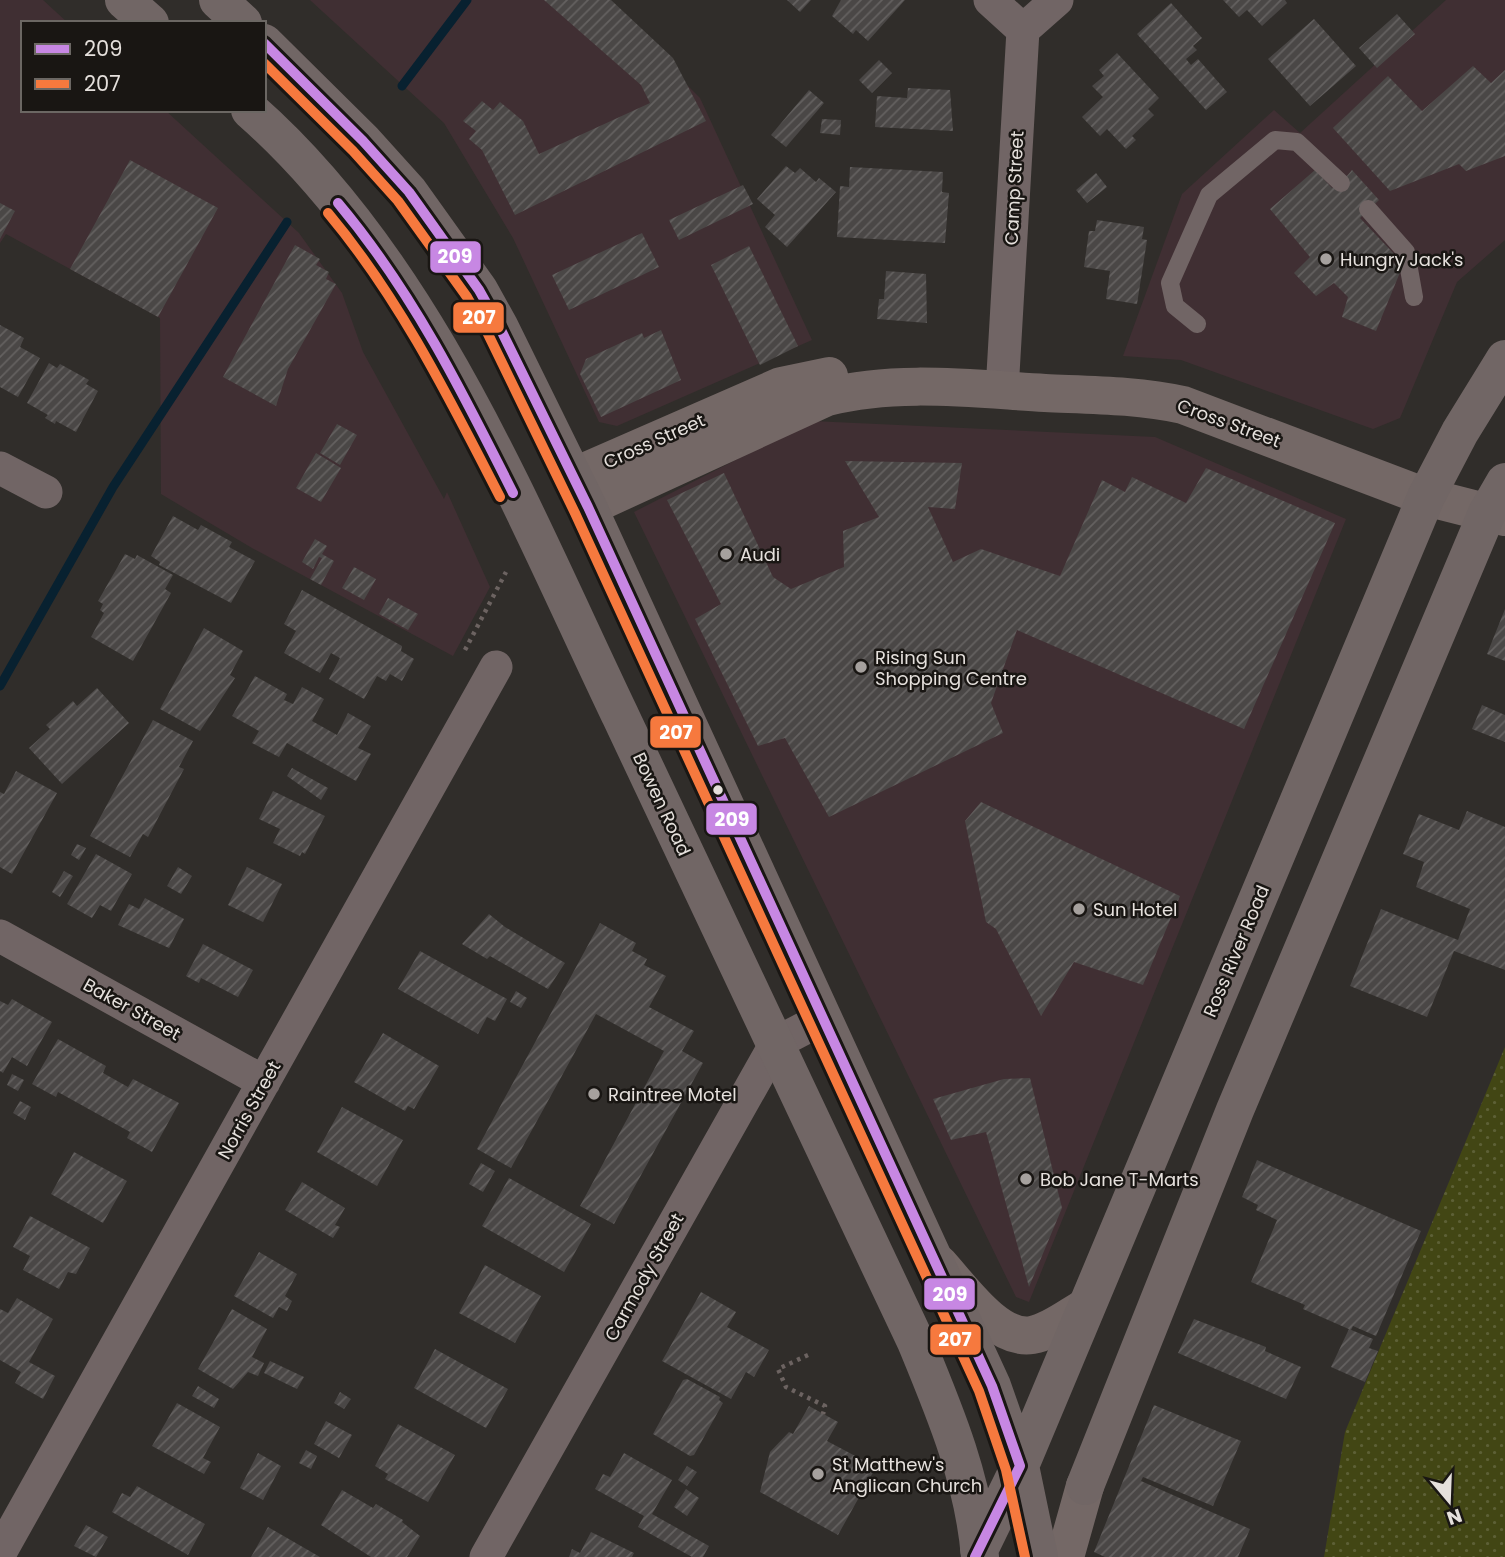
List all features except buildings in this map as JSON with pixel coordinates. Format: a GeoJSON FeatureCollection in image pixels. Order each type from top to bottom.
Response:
{"type":"FeatureCollection","features":[{"type":"Feature","properties":{"kind":"main road"},"geometry":{"type":"LineString","coordinates":[[124,0],[148,21]]}},
{"type":"Feature","properties":{"kind":"main road"},"geometry":{"type":"LineString","coordinates":[[218,0],[241,21]]}},
{"type":"Feature","properties":{"kind":"main road"},"geometry":{"type":"LineString","coordinates":[[266,45],[363,141],[409,192],[457,258],[499,326],[580,492],[992,1386],[1020,1466],[1039,1557]]}},
{"type":"Feature","properties":{"kind":"main road","name":"Bowen Road"},"geometry":{"type":"LineString","coordinates":[[252,112],[278,135],[351,217],[398,283],[446,363],[525,518],[916,1342],[967,1475],[979,1553]]}},
{"type":"Feature","properties":{"kind":"main road","name":"Ross River Road"},"geometry":{"type":"LineString","coordinates":[[979,1553],[1020,1466],[1426,497],[1460,432],[1505,359]]}},
{"type":"Feature","properties":{"kind":"main road","name":"Cross Street"},"geometry":{"type":"LineString","coordinates":[[580,492],[748,430],[827,397],[865,390],[939,388],[1143,398],[1183,405],[1426,497],[1499,504]]}},
{"type":"Feature","properties":{"kind":"main road"},"geometry":{"type":"LineString","coordinates":[[525,518],[580,492]]}},
{"type":"Feature","properties":{"kind":"main road"},"geometry":{"type":"LineString","coordinates":[[1065,1557],[1085,1486],[1235,1110],[1499,504]]}},
{"type":"Feature","properties":{"kind":"main road"},"geometry":{"type":"LineString","coordinates":[[935,1260],[995,1324],[1007,1332],[1034,1335],[1086,1307]]}},
{"type":"Feature","properties":{"kind":"street"},"geometry":{"type":"LineString","coordinates":[[990,0],[1023,30],[1057,0]]}},
{"type":"Feature","properties":{"kind":"street","name":"Camp Street"},"geometry":{"type":"LineString","coordinates":[[1002,391],[1023,30]]}},
{"type":"Feature","properties":{"kind":"street"},"geometry":{"type":"LineString","coordinates":[[0,468],[46,492]]}},
{"type":"Feature","properties":{"kind":"street","name":"Norris Street"},"geometry":{"type":"LineString","coordinates":[[0,1553],[496,667]]}},
{"type":"Feature","properties":{"kind":"street","name":"Baker Street"},"geometry":{"type":"LineString","coordinates":[[0,936],[264,1082]]}},
{"type":"Feature","properties":{"kind":"street"},"geometry":{"type":"LineString","coordinates":[[776,1043],[824,1018]]}},
{"type":"Feature","properties":{"kind":"street","name":"Carmody Street"},"geometry":{"type":"LineString","coordinates":[[486,1557],[776,1043]]}},
{"type":"Feature","properties":{"kind":"lane"},"geometry":{"type":"LineString","coordinates":[[1197,324],[1175,306],[1170,283],[1209,195],[1275,140],[1297,142],[1341,183]]}},
{"type":"Feature","properties":{"kind":"lane"},"geometry":{"type":"LineString","coordinates":[[1368,209],[1406,252],[1414,297]]}},
{"type":"Feature","properties":{"kind":"path"},"geometry":{"type":"LineString","coordinates":[[465,650],[506,572]]}},
{"type":"Feature","properties":{"kind":"path"},"geometry":{"type":"LineString","coordinates":[[808,1355],[778,1368],[786,1387],[825,1406],[822,1414]]}},
{"type":"Feature","properties":{"kind":"shaded area"},"geometry":{"type":"Polygon","coordinates":[[[0,0],[43,0],[66,21],[21,21],[21,112],[167,112],[299,233],[342,293],[363,352],[444,499],[447,492],[490,587],[453,656],[252,548],[161,494],[160,318],[6,234],[0,243],[0,0]]]}},
{"type":"Feature","properties":{"kind":"shaded area"},"geometry":{"type":"Polygon","coordinates":[[[310,0],[602,0],[700,98],[812,340],[617,426],[599,422],[513,238],[444,123],[310,0]]]}},
{"type":"Feature","properties":{"kind":"shaded area"},"geometry":{"type":"Polygon","coordinates":[[[1446,0],[1505,0],[1505,240],[1457,282],[1400,418],[1373,429],[1181,360],[1123,356],[1182,194],[1274,110],[1300,133],[1446,0]]]}},
{"type":"Feature","properties":{"kind":"shaded area","name":"Rising Sun Shopping Centre"},"geometry":{"type":"Polygon","coordinates":[[[812,421],[1155,437],[1346,519],[1029,1302],[1016,1297],[634,512],[812,421]]]}},
{"type":"Feature","properties":{"kind":"green space"},"geometry":{"type":"Polygon","coordinates":[[[1505,1047],[1505,1557],[1324,1557],[1345,1432],[1505,1047]]]}},
{"type":"Feature","properties":{"kind":"waterway"},"geometry":{"type":"LineString","coordinates":[[402,86],[467,0]]}},
{"type":"Feature","properties":{"kind":"waterway"},"geometry":{"type":"LineString","coordinates":[[0,686],[113,487],[287,222]]}},
{"type":"Feature","properties":{"kind":"transit line","name":"209"},"geometry":{"type":"LineString","coordinates":[[266,45],[363,141],[409,192],[479,290],[588,507],[992,1386],[1020,1466],[975,1557]]}},
{"type":"Feature","properties":{"kind":"transit line","name":"207"},"geometry":{"type":"LineString","coordinates":[[266,65],[353,151],[398,201],[467,297],[487,332],[575,513],[979,1391],[1006,1470],[1025,1557]]}},
{"type":"Feature","properties":{"kind":"transit line","name":"209"},"geometry":{"type":"LineString","coordinates":[[338,203],[389,271],[434,343],[513,493]]}},
{"type":"Feature","properties":{"kind":"transit line","name":"207"},"geometry":{"type":"LineString","coordinates":[[328,213],[401,315],[500,497]]}},
{"type":"Feature","properties":{"kind":"place","name":"Hungry Jack's"},"geometry":{"type":"Point","coordinates":[1326,259]}},
{"type":"Feature","properties":{"kind":"place","name":"Audi"},"geometry":{"type":"Point","coordinates":[726,554]}},
{"type":"Feature","properties":{"kind":"place","name":"Rising Sun Shopping Centre"},"geometry":{"type":"Point","coordinates":[861,667]}},
{"type":"Feature","properties":{"kind":"place","name":"Sun Hotel"},"geometry":{"type":"Point","coordinates":[1079,909]}},
{"type":"Feature","properties":{"kind":"place","name":"Raintree Motel"},"geometry":{"type":"Point","coordinates":[594,1094]}},
{"type":"Feature","properties":{"kind":"place","name":"Bob Jane T-Marts"},"geometry":{"type":"Point","coordinates":[1026,1179]}},
{"type":"Feature","properties":{"kind":"place","name":"St Matthew's Anglican Church"},"geometry":{"type":"Point","coordinates":[818,1474]}}]}
